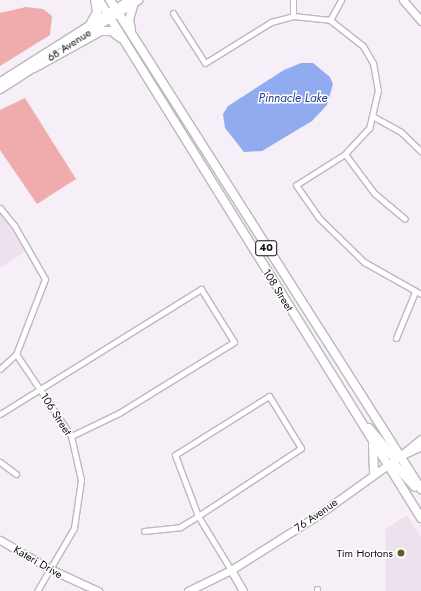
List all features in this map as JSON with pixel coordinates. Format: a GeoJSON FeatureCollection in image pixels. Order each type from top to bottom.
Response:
{"type":"FeatureCollection","features":[{"type":"Feature","properties":{"kind":"main road"},"geometry":{"type":"LineString","coordinates":[[91,23],[97,12],[96,0]]}},
{"type":"Feature","properties":{"kind":"main road","name":"108 Street"},"geometry":{"type":"LineString","coordinates":[[99,0],[421,518]]}},
{"type":"Feature","properties":{"kind":"main road","name":"108 Street"},"geometry":{"type":"LineString","coordinates":[[110,0],[421,490]]}},
{"type":"Feature","properties":{"kind":"main road"},"geometry":{"type":"LineString","coordinates":[[133,1],[129,20],[134,38]]}},
{"type":"Feature","properties":{"kind":"main road"},"geometry":{"type":"LineString","coordinates":[[34,68],[101,31],[116,34],[126,43]]}},
{"type":"Feature","properties":{"kind":"main road"},"geometry":{"type":"LineString","coordinates":[[364,427],[370,428],[392,455],[400,456]]}},
{"type":"Feature","properties":{"kind":"main road"},"geometry":{"type":"LineString","coordinates":[[364,427],[373,446],[374,474]]}},
{"type":"Feature","properties":{"kind":"main road"},"geometry":{"type":"LineString","coordinates":[[388,464],[396,466],[421,495]]}},
{"type":"Feature","properties":{"kind":"street"},"geometry":{"type":"LineString","coordinates":[[293,0],[293,16]]}},
{"type":"Feature","properties":{"kind":"street"},"geometry":{"type":"LineString","coordinates":[[330,20],[341,0]]}},
{"type":"Feature","properties":{"kind":"street"},"geometry":{"type":"LineString","coordinates":[[403,0],[421,21]]}},
{"type":"Feature","properties":{"kind":"street","name":"68 Avenue"},"geometry":{"type":"LineString","coordinates":[[0,89],[34,68],[133,1]]}},
{"type":"Feature","properties":{"kind":"street"},"geometry":{"type":"LineString","coordinates":[[174,13],[205,63],[271,22],[293,16],[330,20],[355,36],[373,63],[378,90],[374,117],[361,140],[346,154],[296,185],[342,243],[364,262],[421,294]]}},
{"type":"Feature","properties":{"kind":"street","name":"68 Avenue"},"geometry":{"type":"LineString","coordinates":[[0,81],[91,23],[109,16]]}},
{"type":"Feature","properties":{"kind":"street"},"geometry":{"type":"LineString","coordinates":[[374,117],[401,132],[421,151]]}},
{"type":"Feature","properties":{"kind":"street"},"geometry":{"type":"LineString","coordinates":[[346,154],[374,192],[405,219]]}},
{"type":"Feature","properties":{"kind":"street"},"geometry":{"type":"LineString","coordinates":[[0,208],[14,224],[45,279],[16,354],[0,369]]}},
{"type":"Feature","properties":{"kind":"street"},"geometry":{"type":"LineString","coordinates":[[0,414],[201,289],[234,342],[119,413],[71,436]]}},
{"type":"Feature","properties":{"kind":"street"},"geometry":{"type":"LineString","coordinates":[[396,338],[415,292]]}},
{"type":"Feature","properties":{"kind":"street","name":"106 Street"},"geometry":{"type":"LineString","coordinates":[[16,354],[71,436],[81,495],[74,528],[37,591]]}},
{"type":"Feature","properties":{"kind":"street"},"geometry":{"type":"LineString","coordinates":[[144,531],[166,531],[198,516],[301,448],[269,396],[175,455],[198,516],[243,591]]}},
{"type":"Feature","properties":{"kind":"street"},"geometry":{"type":"LineString","coordinates":[[400,456],[421,439]]}},
{"type":"Feature","properties":{"kind":"street"},"geometry":{"type":"LineString","coordinates":[[400,456],[421,446]]}},
{"type":"Feature","properties":{"kind":"street","name":"76 Avenue"},"geometry":{"type":"LineString","coordinates":[[231,570],[318,515],[400,456]]}},
{"type":"Feature","properties":{"kind":"street"},"geometry":{"type":"LineString","coordinates":[[0,462],[16,474]]}},
{"type":"Feature","properties":{"kind":"street","name":"Kateri Drive"},"geometry":{"type":"LineString","coordinates":[[0,540],[50,569],[98,591]]}},
{"type":"Feature","properties":{"kind":"street"},"geometry":{"type":"LineString","coordinates":[[188,591],[231,570]]}},
{"type":"Feature","properties":{"kind":"shaded area"},"geometry":{"type":"Polygon","coordinates":[[[26,7],[43,9],[52,16],[50,35],[0,66],[0,13],[26,7]]]}},
{"type":"Feature","properties":{"kind":"shaded area"},"geometry":{"type":"Polygon","coordinates":[[[25,98],[76,179],[37,204],[0,150],[0,110],[25,98]]]}},
{"type":"Feature","properties":{"kind":"shaded area"},"geometry":{"type":"Polygon","coordinates":[[[0,212],[26,251],[0,268],[0,212]]]}},
{"type":"Feature","properties":{"kind":"shaded area"},"geometry":{"type":"Polygon","coordinates":[[[407,515],[421,537],[421,591],[386,591],[385,530],[407,515]]]}},
{"type":"Feature","properties":{"kind":"water","name":"Pinnacle Lake"},"geometry":{"type":"Polygon","coordinates":[[[301,63],[313,63],[330,77],[333,84],[327,105],[312,121],[262,151],[244,152],[225,128],[223,114],[228,106],[284,70],[301,63]]]}},
{"type":"Feature","properties":{"kind":"place","name":"Tim Hortons"},"geometry":{"type":"Point","coordinates":[401,553]}}]}
